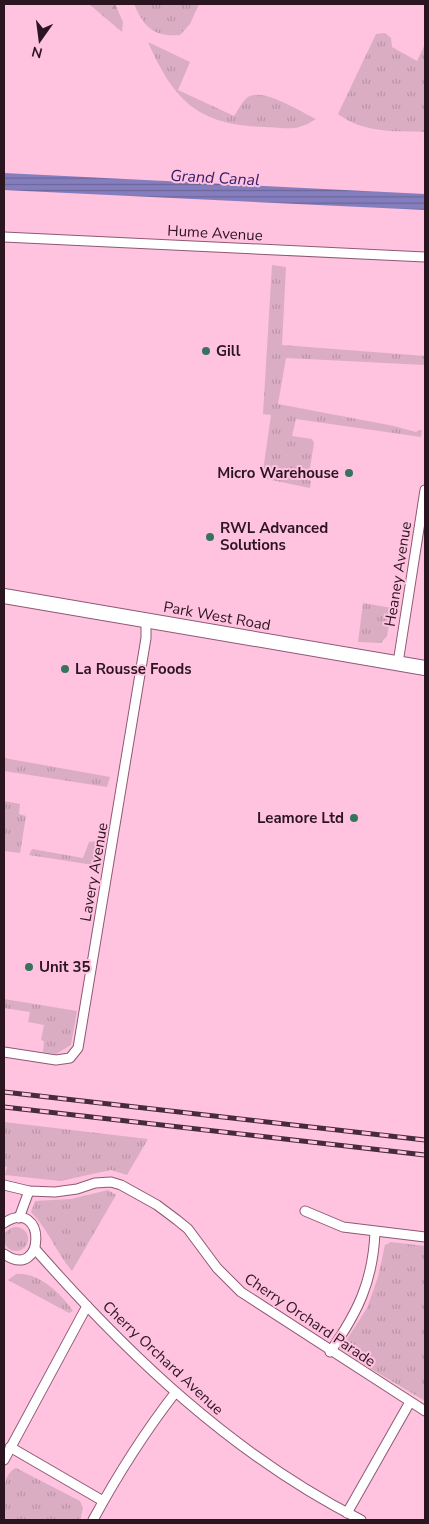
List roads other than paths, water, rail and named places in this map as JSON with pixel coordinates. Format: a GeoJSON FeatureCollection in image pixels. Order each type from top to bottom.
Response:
{"type":"FeatureCollection","features":[{"type":"Feature","properties":{"kind":"street","name":"Hume Avenue"},"geometry":{"type":"LineString","coordinates":[[4,237],[425,257]]}},
{"type":"Feature","properties":{"kind":"street","name":"Heaney Avenue"},"geometry":{"type":"LineString","coordinates":[[398,663],[425,490]]}},
{"type":"Feature","properties":{"kind":"street","name":"Park West Road"},"geometry":{"type":"LineString","coordinates":[[4,596],[425,668]]}},
{"type":"Feature","properties":{"kind":"street","name":"Lavery Avenue"},"geometry":{"type":"LineString","coordinates":[[4,1052],[56,1060],[70,1058],[78,1048],[146,638],[146,621]]}},
{"type":"Feature","properties":{"kind":"street","name":"Cherry Orchard Parade"},"geometry":{"type":"LineString","coordinates":[[4,1185],[29,1191],[55,1192],[111,1182],[132,1190],[157,1205],[188,1229],[217,1268],[241,1292],[330,1352],[425,1410]]}},
{"type":"Feature","properties":{"kind":"street"},"geometry":{"type":"LineString","coordinates":[[19,1218],[29,1191]]}},
{"type":"Feature","properties":{"kind":"street"},"geometry":{"type":"LineString","coordinates":[[305,1211],[332,1224],[375,1232],[425,1237]]}},
{"type":"Feature","properties":{"kind":"street"},"geometry":{"type":"LineString","coordinates":[[4,1223],[19,1218],[27,1220],[36,1230],[38,1237],[35,1249],[31,1254],[20,1259],[4,1254]]}},
{"type":"Feature","properties":{"kind":"street"},"geometry":{"type":"LineString","coordinates":[[330,1352],[354,1317],[365,1292],[372,1261],[375,1232]]}},
{"type":"Feature","properties":{"kind":"street","name":"Cherry Orchard Avenue"},"geometry":{"type":"LineString","coordinates":[[35,1249],[87,1306],[176,1393],[213,1425],[303,1488],[361,1520]]}},
{"type":"Feature","properties":{"kind":"street"},"geometry":{"type":"LineString","coordinates":[[4,1460],[87,1306]]}},
{"type":"Feature","properties":{"kind":"street"},"geometry":{"type":"LineString","coordinates":[[93,1520],[156,1417],[176,1393]]}},
{"type":"Feature","properties":{"kind":"street"},"geometry":{"type":"LineString","coordinates":[[347,1513],[410,1402]]}},
{"type":"Feature","properties":{"kind":"street"},"geometry":{"type":"LineString","coordinates":[[10,1447],[103,1501]]}},
{"type":"Feature","properties":{"kind":"railway"},"geometry":{"type":"LineString","coordinates":[[4,1092],[425,1140]]}},
{"type":"Feature","properties":{"kind":"railway"},"geometry":{"type":"LineString","coordinates":[[4,1107],[425,1155]]}},
{"type":"Feature","properties":{"kind":"place","name":"Gill"},"geometry":{"type":"Point","coordinates":[206,351]}},
{"type":"Feature","properties":{"kind":"place","name":"Micro Warehouse"},"geometry":{"type":"Point","coordinates":[349,473]}},
{"type":"Feature","properties":{"kind":"place","name":"RWL Advanced Solutions"},"geometry":{"type":"Point","coordinates":[210,537]}},
{"type":"Feature","properties":{"kind":"place","name":"La Rousse Foods"},"geometry":{"type":"Point","coordinates":[65,669]}},
{"type":"Feature","properties":{"kind":"place","name":"Leamore Ltd"},"geometry":{"type":"Point","coordinates":[354,818]}},
{"type":"Feature","properties":{"kind":"place","name":"Unit 35"},"geometry":{"type":"Point","coordinates":[29,967]}},
{"type":"Feature","properties":{"kind":"water label","name":"Grand Canal"},"geometry":{"type":"Point","coordinates":[215,177]}}]}
